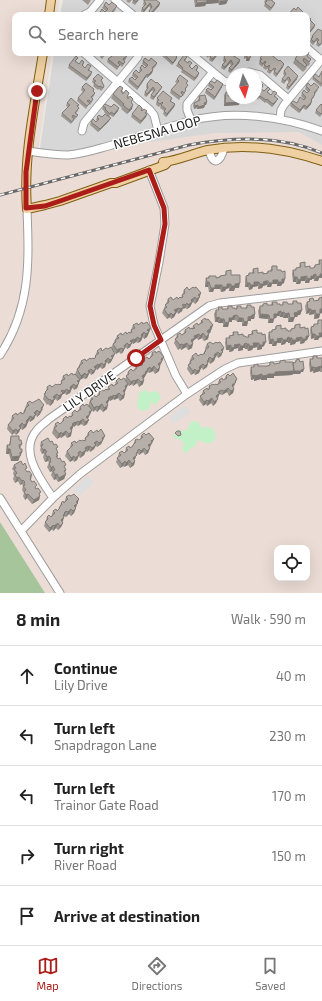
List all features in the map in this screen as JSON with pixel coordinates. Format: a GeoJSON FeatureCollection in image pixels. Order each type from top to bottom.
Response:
{"type":"FeatureCollection","features":[{"type":"Feature","properties":{"kind":"main road"},"geometry":{"type":"LineString","coordinates":[[49,12],[51,0]]}},
{"type":"Feature","properties":{"kind":"main road"},"geometry":{"type":"LineString","coordinates":[[43,56],[28,151],[26,172],[26,208],[45,206],[111,183],[116,183],[168,162]]}},
{"type":"Feature","properties":{"kind":"main road"},"geometry":{"type":"LineString","coordinates":[[111,183],[114,180],[124,176],[164,162],[209,150],[224,148],[250,147],[273,149],[295,153],[322,161]]}},
{"type":"Feature","properties":{"kind":"street"},"geometry":{"type":"LineString","coordinates":[[90,12],[100,0]]}},
{"type":"Feature","properties":{"kind":"street"},"geometry":{"type":"LineString","coordinates":[[115,0],[129,12]]}},
{"type":"Feature","properties":{"kind":"street"},"geometry":{"type":"LineString","coordinates":[[280,119],[281,110],[288,99],[321,60],[310,51]]}},
{"type":"Feature","properties":{"kind":"street"},"geometry":{"type":"LineString","coordinates":[[87,56],[150,110],[154,115],[158,131]]}},
{"type":"Feature","properties":{"kind":"street"},"geometry":{"type":"LineString","coordinates":[[82,131],[84,123],[118,83],[138,56]]}},
{"type":"Feature","properties":{"kind":"street"},"geometry":{"type":"LineString","coordinates":[[193,56],[226,82]]}},
{"type":"Feature","properties":{"kind":"street"},"geometry":{"type":"LineString","coordinates":[[191,120],[187,110],[187,104],[212,72]]}},
{"type":"Feature","properties":{"kind":"street"},"geometry":{"type":"LineString","coordinates":[[262,77],[288,99]]}},
{"type":"Feature","properties":{"kind":"street","name":"NEBESNA LOOP"},"geometry":{"type":"LineString","coordinates":[[28,151],[56,155],[80,154],[191,120],[211,117],[242,116],[280,119],[303,124],[322,131]]}},
{"type":"Feature","properties":{"kind":"street"},"geometry":{"type":"LineString","coordinates":[[149,170],[164,208],[165,224],[150,306],[154,325],[176,376],[187,394]]}},
{"type":"Feature","properties":{"kind":"street"},"geometry":{"type":"LineString","coordinates":[[0,355],[20,315],[25,295],[29,260],[26,208]]}},
{"type":"Feature","properties":{"kind":"street","name":"LILY DRIVE"},"geometry":{"type":"LineString","coordinates":[[53,498],[38,476],[31,460],[30,448],[32,438],[36,430],[49,419],[209,306],[220,302],[322,291]]}},
{"type":"Feature","properties":{"kind":"street"},"geometry":{"type":"LineString","coordinates":[[21,531],[53,498],[80,474],[187,394],[225,369],[238,363],[322,352]]}},
{"type":"Feature","properties":{"kind":"street"},"geometry":{"type":"LineString","coordinates":[[0,498],[60,593]]}},
{"type":"Feature","properties":{"kind":"shaded area"},"geometry":{"type":"Polygon","coordinates":[[[0,0],[59,0],[57,12],[12,12],[12,56],[52,56],[38,151],[81,158],[129,145],[215,133],[299,132],[322,145],[322,593],[0,593],[0,0]]]}},
{"type":"Feature","properties":{"kind":"shaded area"},"geometry":{"type":"Polygon","coordinates":[[[63,0],[322,0],[322,146],[70,170],[38,162],[54,56],[310,56],[310,12],[61,12],[63,0]]]}},
{"type":"Feature","properties":{"kind":"shaded area"},"geometry":{"type":"Polygon","coordinates":[[[185,405],[191,412],[174,424],[169,417],[185,405]]]}},
{"type":"Feature","properties":{"kind":"shaded area"},"geometry":{"type":"Polygon","coordinates":[[[88,476],[94,482],[80,496],[73,490],[88,476]]]}},
{"type":"Feature","properties":{"kind":"green space"},"geometry":{"type":"Polygon","coordinates":[[[145,390],[150,393],[154,391],[158,392],[161,397],[156,405],[151,402],[149,409],[143,411],[137,407],[137,405],[139,394],[145,390]]]}},
{"type":"Feature","properties":{"kind":"green space"},"geometry":{"type":"Polygon","coordinates":[[[191,422],[198,422],[202,428],[208,427],[213,429],[215,432],[214,441],[211,443],[206,443],[200,440],[197,441],[196,445],[187,453],[184,452],[182,448],[184,445],[181,440],[174,438],[174,434],[178,429],[182,431],[187,430],[191,422]]]}},
{"type":"Feature","properties":{"kind":"green space"},"geometry":{"type":"Polygon","coordinates":[[[0,522],[45,593],[0,593],[0,522]]]}},
{"type":"Feature","properties":{"kind":"building"},"geometry":{"type":"Polygon","coordinates":[[[156,0],[160,3],[152,12],[150,12],[149,11],[152,7],[150,3],[144,10],[142,8],[146,4],[144,1],[156,0]]]}},
{"type":"Feature","properties":{"kind":"building"},"geometry":{"type":"Polygon","coordinates":[[[196,0],[207,0],[207,2],[197,3],[196,0]]]}},
{"type":"Feature","properties":{"kind":"building"},"geometry":{"type":"Polygon","coordinates":[[[266,0],[272,0],[275,3],[271,8],[265,3],[267,1],[266,0]]]}},
{"type":"Feature","properties":{"kind":"building"},"geometry":{"type":"Polygon","coordinates":[[[106,2],[109,5],[112,2],[117,6],[112,12],[105,12],[108,9],[104,5],[106,2]]]}},
{"type":"Feature","properties":{"kind":"building"},"geometry":{"type":"Polygon","coordinates":[[[298,7],[303,12],[291,12],[294,8],[296,10],[298,7]]]}},
{"type":"Feature","properties":{"kind":"building"},"geometry":{"type":"Polygon","coordinates":[[[310,20],[315,25],[310,31],[310,20]]]}},
{"type":"Feature","properties":{"kind":"building"},"geometry":{"type":"Polygon","coordinates":[[[318,29],[322,31],[322,42],[320,45],[317,42],[319,40],[317,38],[314,42],[311,39],[318,29]]]}},
{"type":"Feature","properties":{"kind":"building"},"geometry":{"type":"Polygon","coordinates":[[[76,56],[78,58],[75,61],[79,64],[82,60],[84,62],[82,65],[85,68],[88,64],[91,66],[88,70],[92,72],[87,78],[69,65],[76,56]]]}},
{"type":"Feature","properties":{"kind":"building"},"geometry":{"type":"Polygon","coordinates":[[[112,56],[127,56],[123,59],[125,62],[123,64],[119,61],[118,63],[120,65],[118,67],[108,59],[112,56]]]}},
{"type":"Feature","properties":{"kind":"building"},"geometry":{"type":"Polygon","coordinates":[[[166,56],[177,57],[173,63],[166,56]]]}},
{"type":"Feature","properties":{"kind":"building"},"geometry":{"type":"Polygon","coordinates":[[[183,56],[186,56],[187,57],[184,60],[188,63],[189,61],[192,63],[189,66],[192,69],[196,65],[198,67],[196,70],[199,73],[195,78],[182,69],[183,68],[178,63],[183,56]]]}},
{"type":"Feature","properties":{"kind":"building"},"geometry":{"type":"Polygon","coordinates":[[[225,56],[234,56],[240,60],[234,68],[229,68],[233,64],[231,60],[225,67],[222,65],[226,61],[225,56]]]}},
{"type":"Feature","properties":{"kind":"building"},"geometry":{"type":"Polygon","coordinates":[[[262,56],[273,56],[284,64],[277,74],[274,71],[276,69],[274,68],[271,71],[268,69],[270,66],[269,65],[267,67],[264,65],[266,62],[265,61],[263,64],[260,61],[262,59],[260,58],[262,56]]]}},
{"type":"Feature","properties":{"kind":"building"},"geometry":{"type":"Polygon","coordinates":[[[297,56],[307,56],[311,59],[309,62],[304,58],[303,61],[307,65],[305,67],[295,59],[297,56]]]}},
{"type":"Feature","properties":{"kind":"building"},"geometry":{"type":"Polygon","coordinates":[[[145,58],[149,61],[151,58],[157,63],[152,68],[153,70],[148,75],[147,74],[138,87],[129,79],[132,77],[135,80],[138,77],[133,73],[136,70],[139,73],[142,70],[140,68],[142,65],[145,68],[148,65],[143,61],[145,58]]]}},
{"type":"Feature","properties":{"kind":"building"},"geometry":{"type":"Polygon","coordinates":[[[288,66],[298,76],[289,87],[287,85],[291,80],[289,79],[290,78],[288,77],[285,81],[282,79],[286,74],[284,71],[288,66]]]}},
{"type":"Feature","properties":{"kind":"building"},"geometry":{"type":"Polygon","coordinates":[[[322,71],[322,84],[313,77],[315,74],[319,77],[322,71]]]}},
{"type":"Feature","properties":{"kind":"building"},"geometry":{"type":"Polygon","coordinates":[[[98,74],[103,78],[101,80],[104,86],[103,88],[94,83],[96,81],[93,79],[98,74]]]}},
{"type":"Feature","properties":{"kind":"building"},"geometry":{"type":"Polygon","coordinates":[[[180,75],[188,81],[186,83],[188,85],[185,89],[186,90],[184,93],[182,91],[181,93],[183,95],[181,97],[171,90],[179,81],[177,79],[180,75]]]}},
{"type":"Feature","properties":{"kind":"building"},"geometry":{"type":"Polygon","coordinates":[[[151,79],[162,87],[154,97],[151,95],[155,90],[153,87],[147,94],[145,92],[148,88],[147,84],[151,79]]]}},
{"type":"Feature","properties":{"kind":"building"},"geometry":{"type":"Polygon","coordinates":[[[217,80],[223,84],[215,97],[206,90],[208,88],[211,90],[214,87],[209,83],[211,81],[215,83],[217,80]]]}},
{"type":"Feature","properties":{"kind":"building"},"geometry":{"type":"Polygon","coordinates":[[[86,83],[94,89],[93,91],[95,93],[91,97],[93,99],[91,102],[89,100],[87,101],[90,103],[87,106],[78,98],[85,90],[82,87],[86,83]]]}},
{"type":"Feature","properties":{"kind":"building"},"geometry":{"type":"Polygon","coordinates":[[[308,83],[311,86],[314,83],[319,87],[314,93],[315,94],[311,100],[312,101],[307,107],[304,105],[300,110],[291,103],[293,101],[297,103],[300,97],[304,100],[306,97],[302,93],[304,90],[307,93],[310,90],[306,86],[308,83]]]}},
{"type":"Feature","properties":{"kind":"building"},"geometry":{"type":"Polygon","coordinates":[[[120,86],[123,88],[121,91],[123,94],[126,90],[129,93],[127,97],[128,99],[130,96],[133,99],[131,102],[133,105],[129,110],[113,94],[120,86]]]}},
{"type":"Feature","properties":{"kind":"building"},"geometry":{"type":"Polygon","coordinates":[[[268,87],[270,89],[267,92],[271,95],[274,91],[277,93],[274,96],[278,99],[273,104],[267,99],[266,100],[262,97],[262,90],[264,91],[268,87]]]}},
{"type":"Feature","properties":{"kind":"building"},"geometry":{"type":"Polygon","coordinates":[[[163,91],[172,98],[170,101],[175,104],[167,114],[164,111],[166,109],[161,105],[163,103],[162,102],[160,104],[157,102],[159,100],[157,98],[163,91]]]}},
{"type":"Feature","properties":{"kind":"building"},"geometry":{"type":"Polygon","coordinates":[[[205,95],[207,102],[204,103],[205,105],[198,107],[198,105],[195,106],[194,103],[200,100],[199,96],[205,95]]]}},
{"type":"Feature","properties":{"kind":"building"},"geometry":{"type":"Polygon","coordinates":[[[71,98],[79,105],[77,106],[79,108],[75,113],[78,115],[76,117],[73,115],[72,117],[74,119],[72,122],[62,113],[70,105],[67,103],[71,98]]]}},
{"type":"Feature","properties":{"kind":"building"},"geometry":{"type":"Polygon","coordinates":[[[105,104],[111,107],[114,104],[119,108],[114,114],[111,112],[110,114],[103,106],[105,104]]]}},
{"type":"Feature","properties":{"kind":"building"},"geometry":{"type":"Polygon","coordinates":[[[321,104],[322,113],[321,114],[316,110],[321,104]]]}},
{"type":"Feature","properties":{"kind":"building"},"geometry":{"type":"Polygon","coordinates":[[[139,105],[142,108],[142,111],[144,109],[147,111],[145,113],[147,114],[141,121],[132,114],[139,105]]]}},
{"type":"Feature","properties":{"kind":"building"},"geometry":{"type":"Polygon","coordinates":[[[105,114],[111,118],[100,129],[91,122],[93,119],[96,122],[99,119],[97,117],[99,115],[102,117],[105,114]]]}},
{"type":"Feature","properties":{"kind":"building"},"geometry":{"type":"Polygon","coordinates":[[[319,260],[322,260],[322,274],[320,274],[320,276],[316,277],[316,274],[311,276],[311,278],[307,279],[307,276],[301,277],[301,279],[298,280],[297,277],[294,277],[293,270],[301,267],[300,263],[305,262],[305,267],[310,266],[310,268],[313,268],[315,265],[320,264],[319,260]]]}},
{"type":"Feature","properties":{"kind":"building"},"geometry":{"type":"Polygon","coordinates":[[[272,266],[277,266],[277,270],[281,270],[282,272],[285,271],[285,279],[282,279],[282,282],[273,280],[273,283],[269,283],[268,281],[263,282],[264,284],[254,282],[254,285],[250,285],[250,283],[247,283],[246,276],[249,275],[249,273],[254,273],[253,269],[258,268],[258,273],[263,272],[263,274],[268,273],[268,271],[272,271],[272,266]]]}},
{"type":"Feature","properties":{"kind":"building"},"geometry":{"type":"Polygon","coordinates":[[[231,270],[231,275],[240,275],[240,283],[235,284],[235,286],[227,284],[227,287],[215,285],[215,288],[211,288],[206,278],[209,278],[209,276],[216,276],[216,278],[220,277],[226,275],[226,271],[231,270]]]}},
{"type":"Feature","properties":{"kind":"building"},"geometry":{"type":"Polygon","coordinates":[[[187,287],[189,290],[196,287],[201,293],[198,295],[200,297],[196,299],[195,297],[188,305],[187,303],[185,305],[184,304],[182,305],[184,307],[174,310],[176,312],[173,315],[171,313],[168,315],[164,309],[167,307],[165,305],[169,302],[168,299],[171,297],[173,300],[177,297],[178,299],[183,297],[182,295],[185,293],[184,290],[187,287]]]}},
{"type":"Feature","properties":{"kind":"building"},"geometry":{"type":"Polygon","coordinates":[[[322,297],[322,309],[320,309],[320,314],[316,314],[315,310],[311,311],[311,309],[308,309],[307,302],[310,301],[309,299],[313,298],[314,301],[319,300],[319,298],[322,297]]]}},
{"type":"Feature","properties":{"kind":"building"},"geometry":{"type":"Polygon","coordinates":[[[293,301],[301,303],[302,310],[294,313],[295,317],[290,318],[289,313],[281,313],[281,311],[278,312],[278,314],[274,314],[274,319],[270,319],[269,315],[260,314],[260,306],[263,306],[263,304],[267,303],[267,305],[273,305],[272,302],[277,302],[277,304],[283,305],[283,302],[287,302],[288,304],[293,304],[293,301]]]}},
{"type":"Feature","properties":{"kind":"building"},"geometry":{"type":"Polygon","coordinates":[[[247,305],[254,307],[255,314],[248,317],[248,321],[244,322],[243,318],[239,318],[236,315],[233,316],[233,318],[229,318],[229,322],[225,323],[224,319],[220,319],[219,317],[216,318],[216,310],[219,310],[218,307],[228,309],[228,306],[232,306],[232,308],[237,309],[237,306],[247,308],[247,305]]]}},
{"type":"Feature","properties":{"kind":"building"},"geometry":{"type":"Polygon","coordinates":[[[205,318],[206,320],[208,319],[213,325],[207,331],[209,334],[206,337],[203,333],[200,336],[199,334],[194,336],[195,338],[191,340],[193,344],[189,346],[187,343],[180,345],[175,339],[178,337],[177,335],[180,333],[182,335],[189,327],[190,329],[195,328],[193,326],[197,323],[198,325],[203,322],[201,321],[205,318]]]}},
{"type":"Feature","properties":{"kind":"building"},"geometry":{"type":"Polygon","coordinates":[[[318,320],[322,320],[322,333],[319,333],[320,336],[316,336],[315,334],[312,334],[311,327],[314,326],[314,324],[318,324],[318,320]]]}},
{"type":"Feature","properties":{"kind":"building"},"geometry":{"type":"Polygon","coordinates":[[[142,322],[143,324],[147,322],[151,328],[147,330],[149,332],[146,334],[144,332],[141,335],[142,337],[139,339],[138,337],[130,341],[132,343],[129,345],[127,343],[124,346],[125,348],[117,350],[113,344],[116,342],[115,340],[119,338],[117,336],[121,333],[122,335],[126,332],[127,334],[132,332],[131,330],[135,328],[133,325],[137,323],[138,325],[142,322]]]}},
{"type":"Feature","properties":{"kind":"building"},"geometry":{"type":"Polygon","coordinates":[[[300,324],[300,328],[308,328],[309,336],[306,336],[306,339],[302,339],[302,337],[296,338],[297,340],[292,340],[292,338],[289,337],[287,340],[283,340],[282,338],[277,339],[278,341],[274,342],[273,339],[270,340],[269,332],[276,329],[276,326],[281,325],[281,329],[286,328],[286,330],[291,331],[291,329],[295,328],[295,325],[300,324]]]}},
{"type":"Feature","properties":{"kind":"building"},"geometry":{"type":"Polygon","coordinates":[[[257,330],[257,333],[262,333],[262,335],[265,334],[266,342],[263,342],[263,345],[253,343],[254,346],[249,346],[249,344],[246,343],[244,346],[240,346],[240,344],[234,345],[235,347],[231,348],[231,345],[227,346],[226,338],[230,338],[229,336],[234,335],[233,332],[238,332],[238,335],[243,334],[243,336],[249,337],[248,335],[253,334],[252,331],[257,330]]]}},
{"type":"Feature","properties":{"kind":"building"},"geometry":{"type":"Polygon","coordinates":[[[210,342],[213,344],[220,342],[224,348],[221,350],[223,352],[220,354],[218,352],[212,359],[210,357],[205,366],[203,364],[199,367],[200,369],[197,371],[195,369],[193,371],[188,365],[191,363],[190,361],[194,359],[192,356],[196,353],[198,356],[205,353],[205,350],[209,347],[207,344],[210,342]]]}},
{"type":"Feature","properties":{"kind":"building"},"geometry":{"type":"Polygon","coordinates":[[[111,347],[115,354],[111,356],[113,358],[110,360],[108,358],[105,361],[106,363],[103,365],[102,363],[98,364],[94,367],[96,369],[93,371],[91,369],[88,371],[89,373],[86,375],[85,373],[81,376],[77,369],[83,363],[81,361],[85,359],[86,361],[90,358],[94,359],[99,353],[97,351],[101,348],[102,351],[111,347]]]}},
{"type":"Feature","properties":{"kind":"building"},"geometry":{"type":"Polygon","coordinates":[[[155,351],[156,353],[159,351],[164,357],[158,364],[160,367],[157,370],[154,366],[151,369],[150,367],[147,369],[148,370],[145,372],[146,373],[142,376],[144,380],[141,382],[138,379],[131,382],[126,376],[129,374],[128,372],[131,369],[133,371],[139,364],[141,366],[145,361],[144,359],[147,357],[149,359],[155,351]]]}},
{"type":"Feature","properties":{"kind":"building"},"geometry":{"type":"Polygon","coordinates":[[[313,356],[322,358],[322,368],[321,366],[315,368],[311,367],[310,359],[313,359],[313,356]]]}},
{"type":"Feature","properties":{"kind":"building"},"geometry":{"type":"Polygon","coordinates":[[[299,359],[300,362],[303,361],[304,369],[301,371],[294,371],[293,363],[299,359]]]}},
{"type":"Feature","properties":{"kind":"building"},"geometry":{"type":"Polygon","coordinates":[[[285,360],[285,362],[293,362],[294,371],[275,372],[275,374],[252,376],[251,367],[254,367],[254,365],[258,364],[258,366],[267,366],[270,365],[270,362],[273,362],[274,364],[285,360]]]}},
{"type":"Feature","properties":{"kind":"building"},"geometry":{"type":"Polygon","coordinates":[[[72,373],[73,375],[75,374],[80,380],[77,381],[79,383],[76,386],[74,384],[68,391],[67,389],[61,391],[63,393],[59,396],[57,394],[53,397],[55,399],[51,401],[50,399],[49,400],[44,394],[48,389],[47,387],[50,385],[52,387],[56,384],[60,385],[62,383],[61,381],[65,379],[63,376],[67,374],[68,376],[72,373]]]}},
{"type":"Feature","properties":{"kind":"building"},"geometry":{"type":"Polygon","coordinates":[[[233,373],[237,379],[232,385],[234,389],[231,391],[228,388],[224,391],[221,390],[216,396],[218,399],[214,402],[212,398],[204,402],[200,396],[205,393],[203,391],[207,388],[208,390],[210,388],[209,386],[213,384],[217,385],[221,382],[219,380],[222,378],[223,380],[227,378],[226,376],[228,374],[230,376],[233,373]]]}},
{"type":"Feature","properties":{"kind":"building"},"geometry":{"type":"Polygon","coordinates":[[[119,378],[121,380],[124,378],[128,384],[125,386],[126,388],[123,391],[125,394],[122,396],[119,393],[108,398],[109,399],[106,402],[108,405],[104,408],[102,404],[94,408],[90,401],[93,399],[91,398],[94,395],[96,397],[102,390],[104,391],[106,389],[110,389],[108,387],[112,384],[113,386],[118,383],[116,381],[119,378]]]}},
{"type":"Feature","properties":{"kind":"building"},"geometry":{"type":"Polygon","coordinates":[[[39,399],[44,405],[41,408],[42,410],[39,412],[37,410],[34,413],[36,414],[32,418],[31,416],[29,417],[26,421],[27,423],[24,425],[22,423],[19,426],[21,428],[17,431],[16,429],[13,431],[8,425],[14,418],[12,416],[21,412],[22,414],[29,405],[27,403],[30,401],[32,403],[39,399]]]}},
{"type":"Feature","properties":{"kind":"building"},"geometry":{"type":"Polygon","coordinates":[[[83,404],[84,406],[87,404],[92,410],[86,417],[89,420],[85,422],[83,419],[72,424],[73,425],[70,428],[72,431],[69,434],[66,431],[59,434],[54,428],[57,426],[55,424],[58,422],[60,424],[66,416],[67,418],[70,416],[71,417],[73,415],[72,413],[75,410],[77,412],[81,409],[80,407],[83,404]]]}},
{"type":"Feature","properties":{"kind":"building"},"geometry":{"type":"Polygon","coordinates":[[[101,429],[105,436],[102,438],[103,440],[99,443],[97,441],[94,443],[96,445],[92,448],[88,446],[82,453],[80,451],[78,453],[79,455],[75,458],[74,456],[71,458],[67,451],[73,445],[71,443],[75,441],[76,443],[80,440],[84,441],[91,430],[93,433],[97,430],[98,432],[101,429]]]}},
{"type":"Feature","properties":{"kind":"building"},"geometry":{"type":"Polygon","coordinates":[[[180,431],[181,435],[178,436],[175,433],[180,431]]]}},
{"type":"Feature","properties":{"kind":"building"},"geometry":{"type":"Polygon","coordinates":[[[144,433],[146,435],[149,433],[154,439],[151,441],[152,443],[148,445],[150,448],[147,451],[144,448],[141,451],[139,449],[136,453],[137,455],[133,458],[135,461],[132,464],[129,460],[122,464],[117,458],[121,455],[119,453],[122,451],[124,453],[128,450],[126,448],[133,446],[136,442],[135,440],[139,440],[143,437],[141,436],[144,433]]]}},
{"type":"Feature","properties":{"kind":"building"},"geometry":{"type":"Polygon","coordinates":[[[11,436],[19,436],[19,440],[21,440],[22,444],[19,445],[22,452],[20,452],[20,456],[12,457],[10,449],[8,449],[7,445],[10,445],[11,436]]]}},
{"type":"Feature","properties":{"kind":"building"},"geometry":{"type":"Polygon","coordinates":[[[48,438],[50,442],[52,441],[54,445],[56,444],[58,447],[56,448],[58,453],[56,454],[58,456],[56,456],[58,459],[60,458],[62,462],[64,461],[66,465],[64,466],[66,470],[64,471],[66,474],[59,478],[53,471],[55,470],[53,466],[51,468],[49,463],[51,462],[51,459],[49,456],[47,457],[45,453],[47,452],[45,449],[43,450],[41,446],[43,445],[41,442],[48,438]]]}},
{"type":"Feature","properties":{"kind":"building"},"geometry":{"type":"Polygon","coordinates":[[[21,461],[23,465],[25,463],[27,468],[25,469],[27,472],[29,471],[32,475],[30,476],[30,479],[37,485],[35,487],[36,489],[38,488],[41,492],[39,493],[40,496],[34,500],[24,492],[26,490],[23,486],[25,485],[25,482],[19,477],[17,478],[15,475],[17,473],[14,469],[16,468],[14,465],[21,461]]]}},
{"type":"Feature","properties":{"kind":"building"},"geometry":{"type":"Polygon","coordinates":[[[74,494],[79,499],[76,502],[78,503],[74,506],[76,508],[73,511],[71,509],[64,513],[64,517],[61,520],[63,523],[60,526],[58,523],[50,528],[45,522],[48,519],[47,517],[49,515],[51,517],[55,513],[53,511],[56,509],[57,511],[60,508],[61,503],[63,501],[64,503],[68,499],[66,497],[74,494]]]}},
{"type":"Feature","properties":{"kind":"railway"},"geometry":{"type":"LineString","coordinates":[[0,195],[189,145],[206,142],[240,139],[273,140],[306,147],[322,153]]}},
{"type":"Feature","properties":{"kind":"route"},"geometry":{"type":"LineString","coordinates":[[37,91],[26,172],[26,208],[45,206],[111,183],[116,183],[149,170],[164,208],[165,224],[150,306],[154,325],[161,340],[136,358]]}}]}
